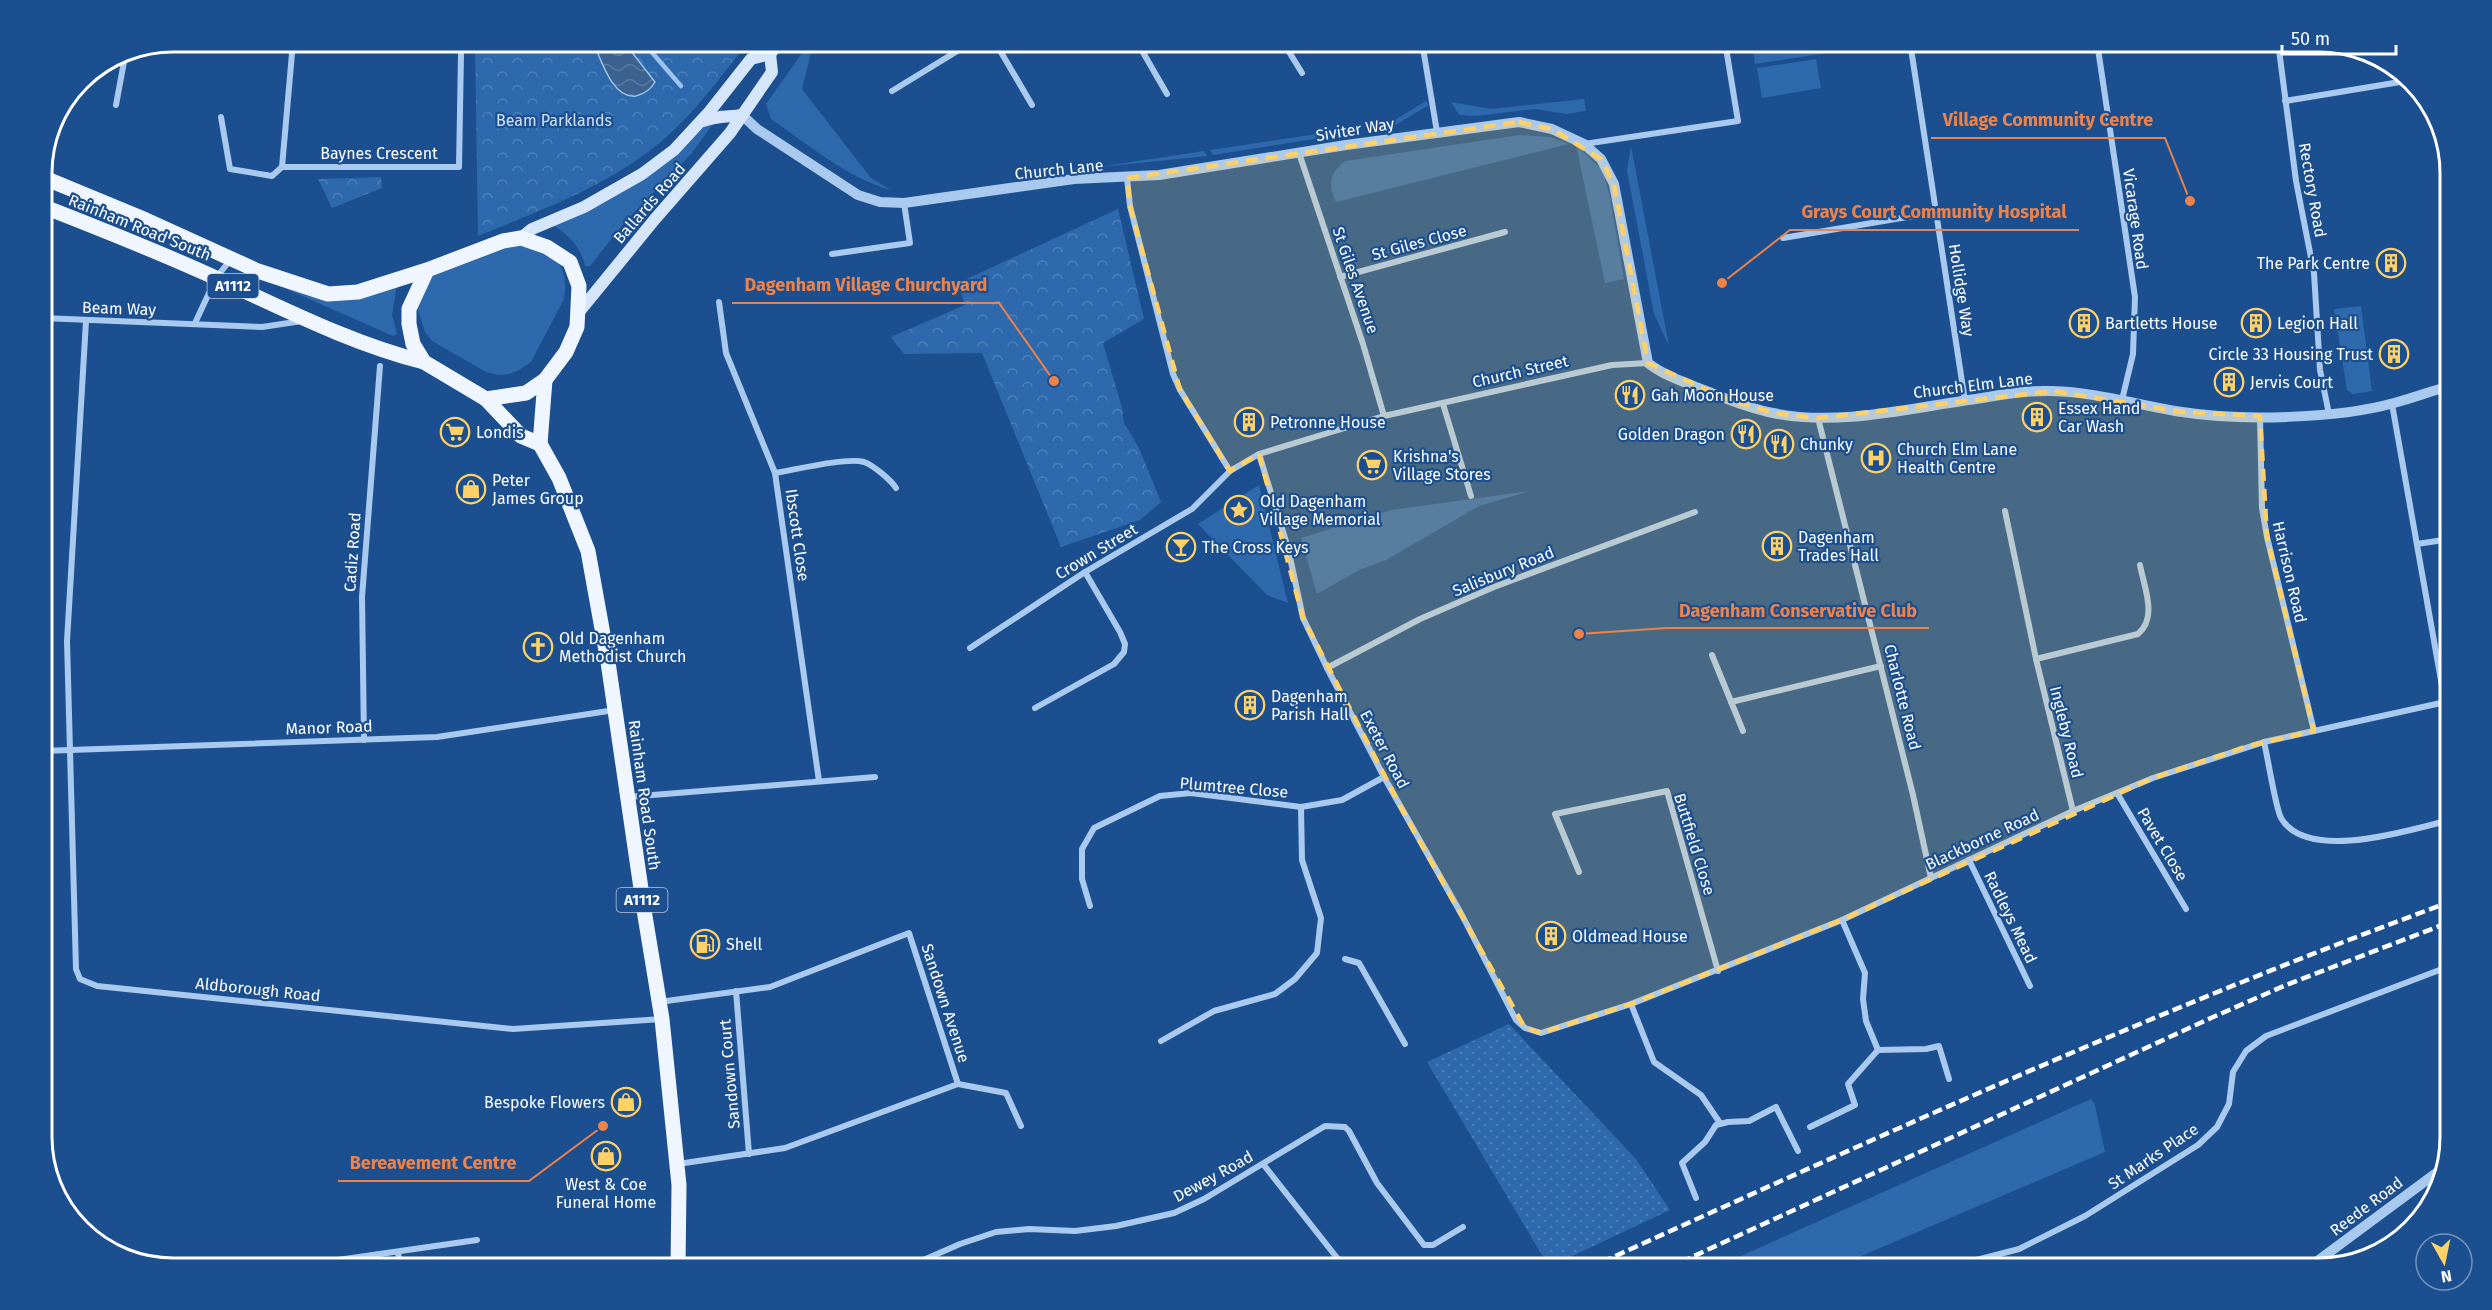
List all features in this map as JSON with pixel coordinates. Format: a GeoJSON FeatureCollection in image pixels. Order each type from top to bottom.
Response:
{"type":"FeatureCollection","features":[{"type":"Feature","properties":{"kind":"main road","name":"Ballards Road"},"geometry":{"type":"LineString","coordinates":[[521,238],[532,229],[584,207],[642,174],[674,150],[751,59],[770,54],[772,72],[742,115],[715,151],[655,219],[579,312]]}},
{"type":"Feature","properties":{"kind":"main road"},"geometry":{"type":"LineString","coordinates":[[698,122],[721,115],[729,117],[742,115]]}},
{"type":"Feature","properties":{"kind":"main road","name":"Rainham Road South"},"geometry":{"type":"LineString","coordinates":[[53,182],[146,220],[231,259],[298,286],[328,294],[358,292],[427,270]]}},
{"type":"Feature","properties":{"kind":"main road","name":"Rainham Road South"},"geometry":{"type":"LineString","coordinates":[[53,210],[143,246],[308,320],[394,354],[424,362]]}},
{"type":"Feature","properties":{"kind":"main road"},"geometry":{"type":"LineString","coordinates":[[486,399],[526,393],[545,380],[566,352],[577,327],[579,286],[570,262],[547,247],[521,238]]}},
{"type":"Feature","properties":{"kind":"main road","name":"A1112"},"geometry":{"type":"LineString","coordinates":[[427,270],[483,248],[521,238]]}},
{"type":"Feature","properties":{"kind":"main road"},"geometry":{"type":"LineString","coordinates":[[424,362],[413,344],[409,309],[427,270]]}},
{"type":"Feature","properties":{"kind":"main road","name":"A1112"},"geometry":{"type":"LineString","coordinates":[[424,362],[486,399],[521,436],[540,444]]}},
{"type":"Feature","properties":{"kind":"main road"},"geometry":{"type":"LineString","coordinates":[[540,444],[545,380]]}},
{"type":"Feature","properties":{"kind":"main road","name":"Rainham Road South"},"geometry":{"type":"LineString","coordinates":[[540,444],[559,478],[588,552],[615,710],[662,1018],[677,1164],[678,1258]]}},
{"type":"Feature","properties":{"kind":"street"},"geometry":{"type":"LineString","coordinates":[[220,117],[230,170],[272,176],[282,166],[292,52]]}},
{"type":"Feature","properties":{"kind":"street","name":"Baynes Crescent"},"geometry":{"type":"LineString","coordinates":[[282,166],[459,167],[460,52]]}},
{"type":"Feature","properties":{"kind":"street"},"geometry":{"type":"LineString","coordinates":[[892,91],[956,52]]}},
{"type":"Feature","properties":{"kind":"street"},"geometry":{"type":"LineString","coordinates":[[1001,52],[1032,105]]}},
{"type":"Feature","properties":{"kind":"street"},"geometry":{"type":"LineString","coordinates":[[1143,52],[1167,94]]}},
{"type":"Feature","properties":{"kind":"street"},"geometry":{"type":"LineString","coordinates":[[1289,52],[1302,73]]}},
{"type":"Feature","properties":{"kind":"street"},"geometry":{"type":"LineString","coordinates":[[1424,52],[1437,132]]}},
{"type":"Feature","properties":{"kind":"street"},"geometry":{"type":"LineString","coordinates":[[1584,144],[1738,121],[1727,52]]}},
{"type":"Feature","properties":{"kind":"street","name":"Hollidge Way"},"geometry":{"type":"LineString","coordinates":[[1912,52],[1965,401]]}},
{"type":"Feature","properties":{"kind":"street","name":"Vicarage Road"},"geometry":{"type":"LineString","coordinates":[[2098,52],[2134,297],[2133,354],[2122,400]]}},
{"type":"Feature","properties":{"kind":"street","name":"Rectory Road"},"geometry":{"type":"LineString","coordinates":[[2279,52],[2296,181],[2314,273],[2320,370],[2329,414]]}},
{"type":"Feature","properties":{"kind":"street"},"geometry":{"type":"LineString","coordinates":[[116,105],[124,63]]}},
{"type":"Feature","properties":{"kind":"street"},"geometry":{"type":"LineString","coordinates":[[2285,101],[2398,82]]}},
{"type":"Feature","properties":{"kind":"street","name":"Church Lane"},"geometry":{"type":"LineString","coordinates":[[742,115],[757,129],[858,195],[880,202],[904,203],[1074,179],[1127,178],[1130,206],[1173,374],[1180,390],[1230,471]]}},
{"type":"Feature","properties":{"kind":"street","name":"Siviter Way"},"geometry":{"type":"LineString","coordinates":[[1127,178],[1519,122],[1552,129],[1584,144],[1601,159],[1614,184],[1648,363]]}},
{"type":"Feature","properties":{"kind":"street","name":"St Giles Avenue"},"geometry":{"type":"LineString","coordinates":[[1299,153],[1384,416]]}},
{"type":"Feature","properties":{"kind":"street"},"geometry":{"type":"LineString","coordinates":[[832,254],[910,243],[904,203]]}},
{"type":"Feature","properties":{"kind":"street"},"geometry":{"type":"LineString","coordinates":[[1783,238],[1937,212]]}},
{"type":"Feature","properties":{"kind":"street","name":"St Giles Close"},"geometry":{"type":"LineString","coordinates":[[1340,277],[1506,232]]}},
{"type":"Feature","properties":{"kind":"street"},"geometry":{"type":"LineString","coordinates":[[195,323],[216,278],[231,259]]}},
{"type":"Feature","properties":{"kind":"street","name":"Ibscott Close"},"geometry":{"type":"LineString","coordinates":[[719,302],[726,353],[775,473],[819,781]]}},
{"type":"Feature","properties":{"kind":"street","name":"Beam Way"},"geometry":{"type":"LineString","coordinates":[[53,319],[262,327],[308,320]]}},
{"type":"Feature","properties":{"kind":"street"},"geometry":{"type":"LineString","coordinates":[[70,751],[67,641],[86,321]]}},
{"type":"Feature","properties":{"kind":"street"},"geometry":{"type":"LineString","coordinates":[[1648,363],[1660,373],[1730,400],[1774,413],[1818,417]]}},
{"type":"Feature","properties":{"kind":"street","name":"Church Street"},"geometry":{"type":"LineString","coordinates":[[1230,471],[1259,454],[1384,416],[1612,365],[1648,363]]}},
{"type":"Feature","properties":{"kind":"street","name":"Cadiz Road"},"geometry":{"type":"LineString","coordinates":[[364,740],[362,597],[380,366]]}},
{"type":"Feature","properties":{"kind":"street","name":"Church Elm Lane"},"geometry":{"type":"LineString","coordinates":[[1818,417],[1867,414],[2002,394],[2053,391],[2122,400],[2183,412],[2260,417],[2329,414],[2392,404],[2439,389]]}},
{"type":"Feature","properties":{"kind":"street"},"geometry":{"type":"LineString","coordinates":[[1443,404],[1471,496]]}},
{"type":"Feature","properties":{"kind":"street"},"geometry":{"type":"LineString","coordinates":[[2392,404],[2440,659]]}},
{"type":"Feature","properties":{"kind":"street","name":"Charlotte Road"},"geometry":{"type":"LineString","coordinates":[[1818,417],[1913,795],[1931,878]]}},
{"type":"Feature","properties":{"kind":"street","name":"Harrison Road"},"geometry":{"type":"LineString","coordinates":[[2260,417],[2264,518],[2314,731]]}},
{"type":"Feature","properties":{"kind":"street","name":"Exeter Road"},"geometry":{"type":"LineString","coordinates":[[1259,454],[1288,548],[1303,618],[1327,668],[1384,777],[1463,917],[1516,1020],[1525,1028],[1536,1031]]}},
{"type":"Feature","properties":{"kind":"street"},"geometry":{"type":"LineString","coordinates":[[775,473],[840,462],[864,462],[890,480],[896,488]]}},
{"type":"Feature","properties":{"kind":"street","name":"Crown Street"},"geometry":{"type":"LineString","coordinates":[[970,648],[1085,572],[1192,509],[1230,471]]}},
{"type":"Feature","properties":{"kind":"street","name":"Ingleby Road"},"geometry":{"type":"LineString","coordinates":[[2005,511],[2036,659],[2073,811]]}},
{"type":"Feature","properties":{"kind":"street","name":"Salisbury Road"},"geometry":{"type":"LineString","coordinates":[[1327,668],[1420,619],[1494,586],[1695,512]]}},
{"type":"Feature","properties":{"kind":"street"},"geometry":{"type":"LineString","coordinates":[[2417,544],[2439,541]]}},
{"type":"Feature","properties":{"kind":"street"},"geometry":{"type":"LineString","coordinates":[[2036,659],[2138,634],[2146,628],[2149,612],[2140,565]]}},
{"type":"Feature","properties":{"kind":"street"},"geometry":{"type":"LineString","coordinates":[[1035,708],[1113,664],[1124,652],[1125,644],[1120,632],[1085,572]]}},
{"type":"Feature","properties":{"kind":"street"},"geometry":{"type":"LineString","coordinates":[[1712,655],[1743,731]]}},
{"type":"Feature","properties":{"kind":"street"},"geometry":{"type":"LineString","coordinates":[[1731,702],[1881,666]]}},
{"type":"Feature","properties":{"kind":"street","name":"Blackborne Road"},"geometry":{"type":"LineString","coordinates":[[1536,1031],[1541,1033],[1631,1004],[1718,971],[1842,920],[2073,811],[2152,778],[2264,742],[2440,704]]}},
{"type":"Feature","properties":{"kind":"street","name":"Manor Road"},"geometry":{"type":"LineString","coordinates":[[53,751],[437,737],[615,710]]}},
{"type":"Feature","properties":{"kind":"street"},"geometry":{"type":"LineString","coordinates":[[2264,742],[2281,817],[2295,833],[2328,842],[2397,832],[2440,822]]}},
{"type":"Feature","properties":{"kind":"street","name":"Aldborough Road"},"geometry":{"type":"LineString","coordinates":[[70,751],[76,969],[80,979],[97,986],[513,1029],[662,1018]]}},
{"type":"Feature","properties":{"kind":"street"},"geometry":{"type":"LineString","coordinates":[[627,797],[874,777]]}},
{"type":"Feature","properties":{"kind":"street","name":"Plumtree Close"},"geometry":{"type":"LineString","coordinates":[[1090,906],[1082,879],[1082,849],[1094,828],[1160,796],[1191,794],[1301,807],[1342,800],[1384,777]]}},
{"type":"Feature","properties":{"kind":"street","name":"Buttfield Close"},"geometry":{"type":"LineString","coordinates":[[1579,872],[1555,814],[1668,790],[1718,971]]}},
{"type":"Feature","properties":{"kind":"street","name":"Pavet Close"},"geometry":{"type":"LineString","coordinates":[[2117,793],[2186,909]]}},
{"type":"Feature","properties":{"kind":"street"},"geometry":{"type":"LineString","coordinates":[[1161,1041],[1214,1011],[1275,994],[1295,979],[1317,953],[1321,918],[1302,860],[1301,807]]}},
{"type":"Feature","properties":{"kind":"street","name":"Radleys Mead"},"geometry":{"type":"LineString","coordinates":[[1969,860],[2030,986]]}},
{"type":"Feature","properties":{"kind":"street"},"geometry":{"type":"LineString","coordinates":[[1842,920],[1864,973],[1864,1011],[1878,1050]]}},
{"type":"Feature","properties":{"kind":"street","name":"Sandown Avenue"},"geometry":{"type":"LineString","coordinates":[[659,1002],[770,987],[909,933],[958,1084],[785,1148],[677,1164]]}},
{"type":"Feature","properties":{"kind":"street"},"geometry":{"type":"LineString","coordinates":[[1345,959],[1359,963],[1405,1044]]}},
{"type":"Feature","properties":{"kind":"street","name":"St Marks Place"},"geometry":{"type":"LineString","coordinates":[[1984,1258],[2019,1249],[2085,1216],[2198,1145],[2217,1127],[2229,1104],[2233,1072],[2246,1051],[2266,1036],[2440,970]]}},
{"type":"Feature","properties":{"kind":"street","name":"Sandown Court"},"geometry":{"type":"LineString","coordinates":[[736,992],[749,1154]]}},
{"type":"Feature","properties":{"kind":"street"},"geometry":{"type":"LineString","coordinates":[[1631,1004],[1654,1062],[1701,1095],[1720,1123]]}},
{"type":"Feature","properties":{"kind":"street"},"geometry":{"type":"LineString","coordinates":[[1810,1127],[1855,1106],[1848,1084],[1878,1050],[1926,1049],[1939,1046],[1950,1079]]}},
{"type":"Feature","properties":{"kind":"street"},"geometry":{"type":"LineString","coordinates":[[958,1084],[1006,1093],[1021,1126]]}},
{"type":"Feature","properties":{"kind":"street"},"geometry":{"type":"LineString","coordinates":[[1696,1198],[1682,1163],[1705,1142],[1720,1123],[1749,1120],[1776,1107],[1798,1151]]}},
{"type":"Feature","properties":{"kind":"street","name":"Dewey Road"},"geometry":{"type":"LineString","coordinates":[[928,1258],[996,1232],[1029,1229],[1075,1231],[1116,1226],[1174,1213],[1204,1199],[1325,1126],[1345,1127],[1354,1137],[1377,1183],[1424,1245],[1433,1245],[1463,1227]]}},
{"type":"Feature","properties":{"kind":"street"},"geometry":{"type":"LineString","coordinates":[[1263,1164],[1337,1258]]}},
{"type":"Feature","properties":{"kind":"street","name":"Reede Road"},"geometry":{"type":"LineString","coordinates":[[2322,1258],[2432,1178]]}},
{"type":"Feature","properties":{"kind":"street"},"geometry":{"type":"LineString","coordinates":[[354,1258],[477,1240]]}},
{"type":"Feature","properties":{"kind":"street"},"geometry":{"type":"LineString","coordinates":[[398,1252],[399,1258]]}},
{"type":"Feature","properties":{"kind":"highlighted area"},"geometry":{"type":"Polygon","coordinates":[[[1519,122],[1552,129],[1601,159],[1614,184],[1648,363],[1730,400],[1774,413],[1818,418],[2053,391],[2183,412],[2260,416],[2267,537],[2314,731],[2248,746],[2153,778],[1842,920],[1631,1004],[1541,1033],[1525,1028],[1406,817],[1303,618],[1259,454],[1230,471],[1180,390],[1130,206],[1127,178],[1519,122]]]}},
{"type":"Feature","properties":{"kind":"green space","name":"Beam Parklands"},"geometry":{"type":"Polygon","coordinates":[[[475,52],[741,52],[688,116],[633,162],[584,191],[478,236],[475,52]]]}},
{"type":"Feature","properties":{"kind":"green space"},"geometry":{"type":"Polygon","coordinates":[[[803,52],[811,52],[802,89],[871,178],[891,190],[859,178],[814,150],[771,119],[766,104],[803,52]]]}},
{"type":"Feature","properties":{"kind":"green space"},"geometry":{"type":"Polygon","coordinates":[[[1753,52],[1833,52],[1755,64],[1753,52]]]}},
{"type":"Feature","properties":{"kind":"green space"},"geometry":{"type":"Polygon","coordinates":[[[1816,59],[1821,88],[1762,98],[1757,68],[1816,59]]]}},
{"type":"Feature","properties":{"kind":"green space"},"geometry":{"type":"Polygon","coordinates":[[[1584,99],[1586,111],[1566,114],[1535,109],[1476,116],[1459,115],[1451,102],[1491,109],[1584,99]]]}},
{"type":"Feature","properties":{"kind":"green space"},"geometry":{"type":"Polygon","coordinates":[[[1426,101],[1429,105],[1392,127],[1390,123],[1426,101]]]}},
{"type":"Feature","properties":{"kind":"green space"},"geometry":{"type":"Polygon","coordinates":[[[721,109],[723,110],[692,153],[624,223],[590,266],[585,266],[573,242],[551,224],[604,196],[721,109]]]}},
{"type":"Feature","properties":{"kind":"green space"},"geometry":{"type":"Polygon","coordinates":[[[1337,131],[1339,135],[1213,155],[1210,150],[1337,131]]]}},
{"type":"Feature","properties":{"kind":"green space"},"geometry":{"type":"Polygon","coordinates":[[[1519,135],[1550,137],[1569,144],[1336,202],[1333,196],[1331,184],[1333,174],[1346,161],[1519,135]]]}},
{"type":"Feature","properties":{"kind":"green space"},"geometry":{"type":"Polygon","coordinates":[[[1576,145],[1603,171],[1624,279],[1605,283],[1576,145]]]}},
{"type":"Feature","properties":{"kind":"green space"},"geometry":{"type":"Polygon","coordinates":[[[1631,146],[1669,346],[1654,314],[1627,171],[1631,146]]]}},
{"type":"Feature","properties":{"kind":"green space"},"geometry":{"type":"Polygon","coordinates":[[[1204,151],[1207,156],[1091,168],[1204,151]]]}},
{"type":"Feature","properties":{"kind":"green space"},"geometry":{"type":"Polygon","coordinates":[[[381,177],[382,188],[332,208],[318,179],[381,177]]]}},
{"type":"Feature","properties":{"kind":"green space"},"geometry":{"type":"Polygon","coordinates":[[[1118,209],[1144,319],[1103,343],[1122,408],[1124,423],[1139,448],[1161,502],[1140,520],[1061,547],[982,353],[904,354],[891,337],[965,305],[958,283],[1118,209]]]}},
{"type":"Feature","properties":{"kind":"green space"},"geometry":{"type":"Polygon","coordinates":[[[518,241],[540,250],[561,266],[565,286],[564,299],[531,362],[519,370],[499,375],[486,372],[432,341],[425,332],[418,310],[419,295],[429,278],[440,269],[518,241]]]}},
{"type":"Feature","properties":{"kind":"green space"},"geometry":{"type":"Polygon","coordinates":[[[248,272],[318,293],[397,284],[392,315],[397,334],[393,336],[248,272]]]}},
{"type":"Feature","properties":{"kind":"green space"},"geometry":{"type":"Polygon","coordinates":[[[2361,306],[2372,391],[2353,394],[2347,390],[2334,309],[2361,306]]]}},
{"type":"Feature","properties":{"kind":"green space"},"geometry":{"type":"Polygon","coordinates":[[[1259,485],[1288,603],[1267,595],[1198,524],[1259,485]]]}},
{"type":"Feature","properties":{"kind":"green space"},"geometry":{"type":"Polygon","coordinates":[[[1530,491],[1479,506],[1386,560],[1359,570],[1317,594],[1301,538],[1391,510],[1530,491]]]}},
{"type":"Feature","properties":{"kind":"green space"},"geometry":{"type":"Polygon","coordinates":[[[1509,1024],[1636,1159],[1670,1210],[1568,1258],[1544,1258],[1427,1062],[1509,1024]]]}},
{"type":"Feature","properties":{"kind":"green space"},"geometry":{"type":"Polygon","coordinates":[[[2091,1099],[2095,1105],[2105,1152],[1856,1258],[1736,1258],[2091,1099]]]}},
{"type":"Feature","properties":{"kind":"water"},"geometry":{"type":"Polygon","coordinates":[[[597,52],[632,52],[655,82],[642,94],[628,95],[614,85],[597,52]]]}},
{"type":"Feature","properties":{"kind":"waterway"},"geometry":{"type":"LineString","coordinates":[[652,52],[681,86]]}},
{"type":"Feature","properties":{"kind":"railway"},"geometry":{"type":"LineString","coordinates":[[1611,1258],[1909,1124],[2124,1031],[2232,986],[2440,906]]}},
{"type":"Feature","properties":{"kind":"railway"},"geometry":{"type":"LineString","coordinates":[[1690,1258],[2211,1018],[2286,985],[2440,926]]}},
{"type":"Feature","properties":{"kind":"place","name":"Village Community Centre"},"geometry":{"type":"Point","coordinates":[2190,201]}},
{"type":"Feature","properties":{"kind":"place","name":"The Park Centre"},"geometry":{"type":"Point","coordinates":[2391,263]}},
{"type":"Feature","properties":{"kind":"place","name":"Grays Court Community Hospital"},"geometry":{"type":"Point","coordinates":[1722,283]}},
{"type":"Feature","properties":{"kind":"place","name":"Bartletts House"},"geometry":{"type":"Point","coordinates":[2084,323]}},
{"type":"Feature","properties":{"kind":"place","name":"Legion Hall"},"geometry":{"type":"Point","coordinates":[2256,323]}},
{"type":"Feature","properties":{"kind":"place","name":"Circle 33 Housing Trust"},"geometry":{"type":"Point","coordinates":[2394,354]}},
{"type":"Feature","properties":{"kind":"place","name":"Dagenham Village Churchyard"},"geometry":{"type":"Point","coordinates":[1054,381]}},
{"type":"Feature","properties":{"kind":"place","name":"Jervis Court"},"geometry":{"type":"Point","coordinates":[2229,382]}},
{"type":"Feature","properties":{"kind":"place","name":"Gah Moon House"},"geometry":{"type":"Point","coordinates":[1630,395]}},
{"type":"Feature","properties":{"kind":"place","name":"Essex Hand Car Wash"},"geometry":{"type":"Point","coordinates":[2037,417]}},
{"type":"Feature","properties":{"kind":"place","name":"Petronne House"},"geometry":{"type":"Point","coordinates":[1249,422]}},
{"type":"Feature","properties":{"kind":"place","name":"Londis"},"geometry":{"type":"Point","coordinates":[455,432]}},
{"type":"Feature","properties":{"kind":"place","name":"Golden Dragon"},"geometry":{"type":"Point","coordinates":[1746,434]}},
{"type":"Feature","properties":{"kind":"place","name":"Chunky"},"geometry":{"type":"Point","coordinates":[1779,444]}},
{"type":"Feature","properties":{"kind":"place","name":"Church Elm Lane Health Centre"},"geometry":{"type":"Point","coordinates":[1876,458]}},
{"type":"Feature","properties":{"kind":"place","name":"Krishna's Village Stores"},"geometry":{"type":"Point","coordinates":[1372,465]}},
{"type":"Feature","properties":{"kind":"place","name":"Peter James Group"},"geometry":{"type":"Point","coordinates":[471,489]}},
{"type":"Feature","properties":{"kind":"place","name":"Old Dagenham Village Memorial"},"geometry":{"type":"Point","coordinates":[1239,510]}},
{"type":"Feature","properties":{"kind":"place","name":"Dagenham Trades Hall"},"geometry":{"type":"Point","coordinates":[1777,546]}},
{"type":"Feature","properties":{"kind":"place","name":"The Cross Keys"},"geometry":{"type":"Point","coordinates":[1181,547]}},
{"type":"Feature","properties":{"kind":"place","name":"Dagenham Conservative Club"},"geometry":{"type":"Point","coordinates":[1579,634]}},
{"type":"Feature","properties":{"kind":"place","name":"Old Dagenham Methodist Church"},"geometry":{"type":"Point","coordinates":[538,647]}},
{"type":"Feature","properties":{"kind":"place","name":"Dagenham Parish Hall"},"geometry":{"type":"Point","coordinates":[1250,705]}},
{"type":"Feature","properties":{"kind":"place","name":"Oldmead House"},"geometry":{"type":"Point","coordinates":[1551,936]}},
{"type":"Feature","properties":{"kind":"place","name":"Shell"},"geometry":{"type":"Point","coordinates":[705,944]}},
{"type":"Feature","properties":{"kind":"place","name":"Bespoke Flowers"},"geometry":{"type":"Point","coordinates":[626,1102]}},
{"type":"Feature","properties":{"kind":"place","name":"Bereavement Centre"},"geometry":{"type":"Point","coordinates":[603,1126]}},
{"type":"Feature","properties":{"kind":"place","name":"West & Coe Funeral Home"},"geometry":{"type":"Point","coordinates":[606,1156]}}]}
